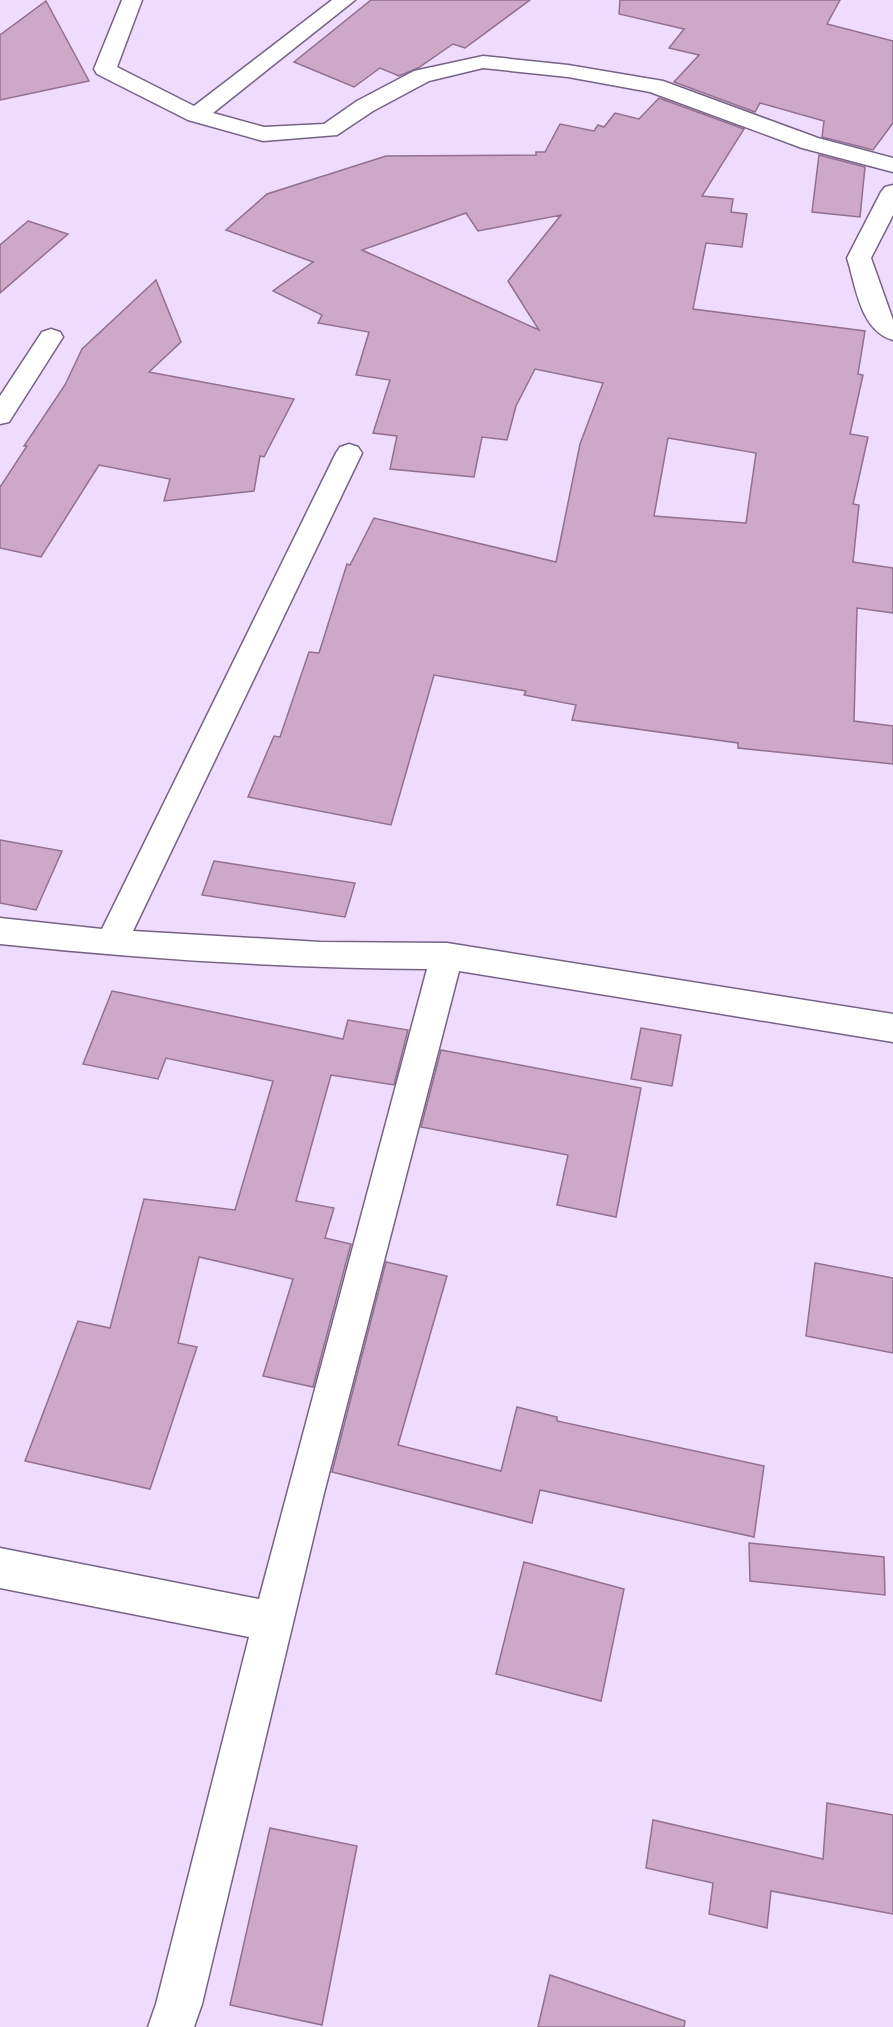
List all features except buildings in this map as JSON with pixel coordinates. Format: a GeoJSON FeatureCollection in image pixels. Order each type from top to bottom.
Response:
{"type":"FeatureCollection","features":[{"type":"Feature","properties":{"kind":"street"},"geometry":{"type":"LineString","coordinates":[[132,0],[105,69],[196,115],[262,134],[329,130],[365,106],[422,76],[483,62],[568,71],[655,86],[810,143],[893,165]]}},
{"type":"Feature","properties":{"kind":"street"},"geometry":{"type":"LineString","coordinates":[[196,115],[345,0]]}},
{"type":"Feature","properties":{"kind":"street"},"geometry":{"type":"LineString","coordinates":[[893,192],[860,258],[880,322],[893,332]]}},
{"type":"Feature","properties":{"kind":"street"},"geometry":{"type":"LineString","coordinates":[[0,416],[51,337]]}},
{"type":"Feature","properties":{"kind":"street"},"geometry":{"type":"LineString","coordinates":[[111,943],[349,453]]}},
{"type":"Feature","properties":{"kind":"street"},"geometry":{"type":"LineString","coordinates":[[0,931],[111,943],[320,955],[447,956],[893,1028]]}},
{"type":"Feature","properties":{"kind":"street"},"geometry":{"type":"LineString","coordinates":[[171,2027],[304,1493],[447,956]]}},
{"type":"Feature","properties":{"kind":"street"},"geometry":{"type":"LineString","coordinates":[[0,1568],[273,1622]]}}]}
